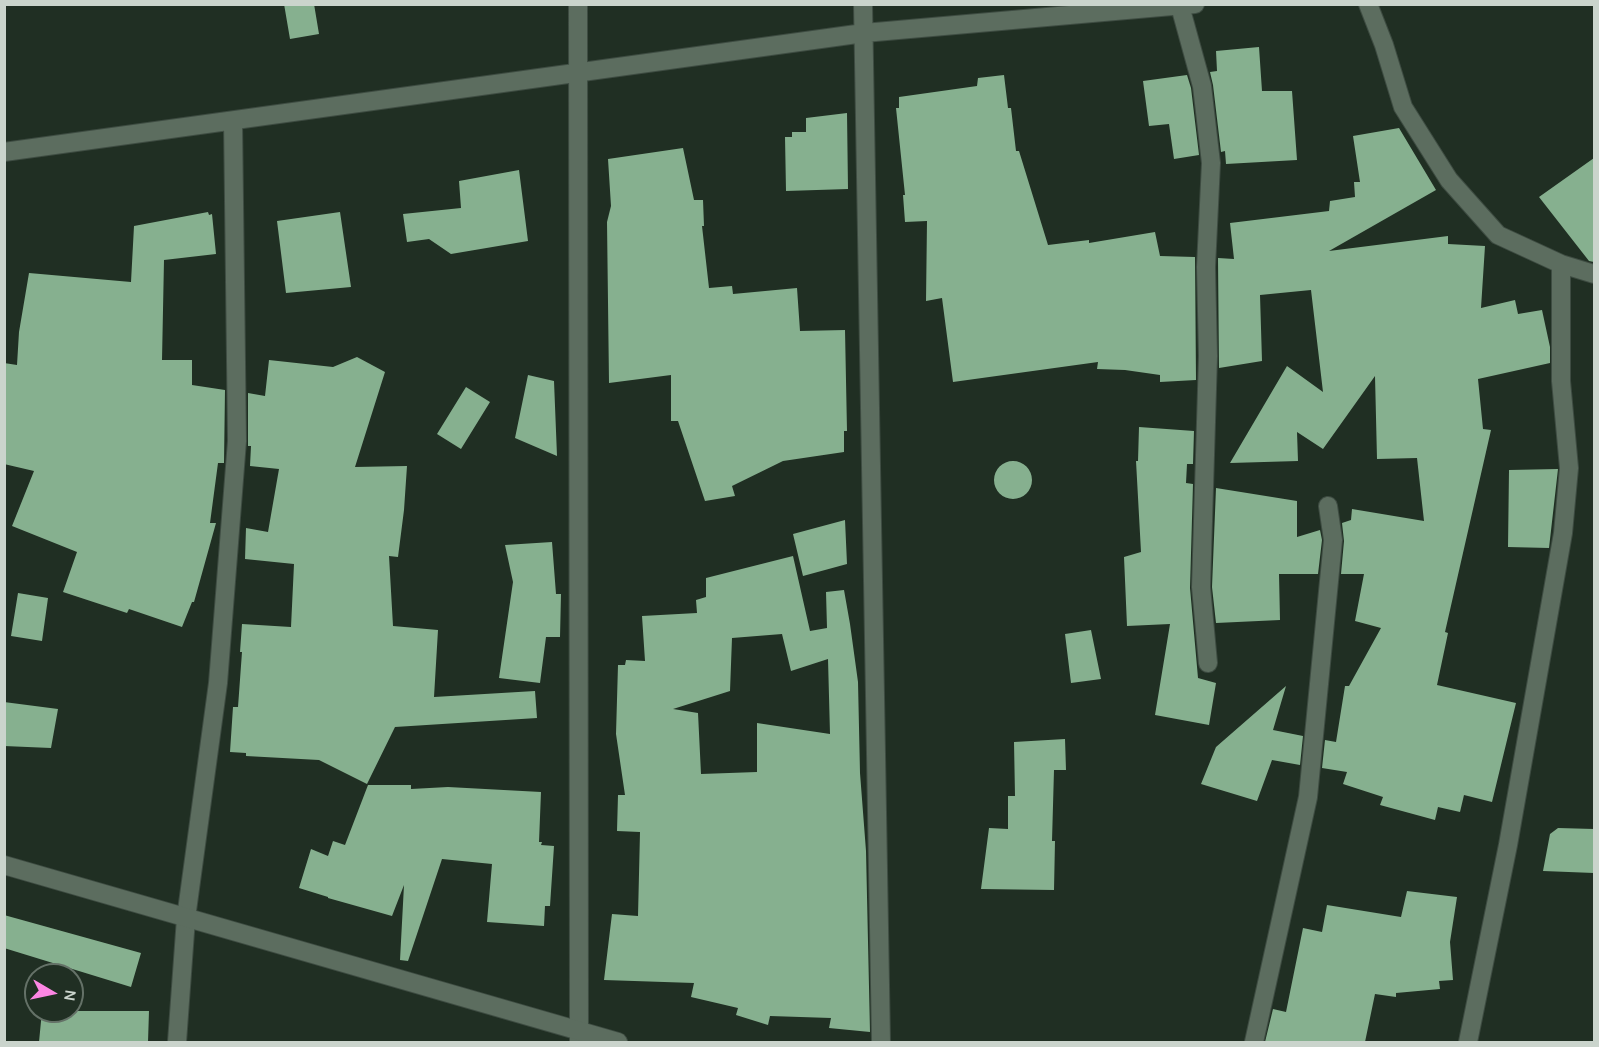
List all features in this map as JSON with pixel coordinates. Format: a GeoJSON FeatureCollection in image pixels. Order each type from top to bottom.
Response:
{"type":"FeatureCollection","features":[{"type":"Feature","properties":{"kind":"street"},"geometry":{"type":"LineString","coordinates":[[578,4],[579,1037]]}},
{"type":"Feature","properties":{"kind":"street"},"geometry":{"type":"LineString","coordinates":[[863,4],[881,1042]]}},
{"type":"Feature","properties":{"kind":"street"},"geometry":{"type":"LineString","coordinates":[[1368,4],[1384,45],[1403,107],[1449,180],[1498,235],[1561,264],[1594,274]]}},
{"type":"Feature","properties":{"kind":"street"},"geometry":{"type":"LineString","coordinates":[[4,152],[864,33],[1187,5],[1202,86],[1211,163],[1206,267],[1208,366],[1201,587],[1208,663]]}},
{"type":"Feature","properties":{"kind":"street"},"geometry":{"type":"LineString","coordinates":[[177,1042],[186,918],[218,683],[237,441],[233,120]]}},
{"type":"Feature","properties":{"kind":"street"},"geometry":{"type":"LineString","coordinates":[[1468,1042],[1508,845],[1563,533],[1569,468],[1561,381],[1561,264]]}},
{"type":"Feature","properties":{"kind":"street"},"geometry":{"type":"LineString","coordinates":[[1254,1042],[1308,797],[1333,540],[1328,506]]}},
{"type":"Feature","properties":{"kind":"street"},"geometry":{"type":"LineString","coordinates":[[4,865],[579,1037],[618,1042]]}},
{"type":"Feature","properties":{"kind":"building"},"geometry":{"type":"Polygon","coordinates":[[[284,4],[314,4],[319,34],[290,39],[284,4]]]}},
{"type":"Feature","properties":{"kind":"building"},"geometry":{"type":"Polygon","coordinates":[[[1259,47],[1262,91],[1292,91],[1297,160],[1226,164],[1225,151],[1221,152],[1210,72],[1217,71],[1216,51],[1259,47]]]}},
{"type":"Feature","properties":{"kind":"building"},"geometry":{"type":"Polygon","coordinates":[[[1004,75],[1016,151],[1019,151],[1048,245],[1089,240],[1089,243],[1155,232],[1160,256],[1195,257],[1196,380],[1160,382],[1160,375],[1097,369],[1098,362],[953,382],[942,298],[926,301],[927,221],[905,222],[903,195],[905,195],[896,108],[899,108],[899,97],[977,86],[978,78],[1004,75]]]}},
{"type":"Feature","properties":{"kind":"building"},"geometry":{"type":"Polygon","coordinates":[[[1187,75],[1191,88],[1199,155],[1174,159],[1169,124],[1149,126],[1143,81],[1187,75]]]}},
{"type":"Feature","properties":{"kind":"building"},"geometry":{"type":"Polygon","coordinates":[[[847,113],[848,189],[786,191],[785,137],[792,137],[792,132],[806,132],[806,118],[847,113]]]}},
{"type":"Feature","properties":{"kind":"building"},"geometry":{"type":"Polygon","coordinates":[[[1399,128],[1436,190],[1329,251],[1448,236],[1448,244],[1485,246],[1481,308],[1515,300],[1518,314],[1542,310],[1550,347],[1550,363],[1478,379],[1483,429],[1491,430],[1445,632],[1448,633],[1437,685],[1516,703],[1492,802],[1464,795],[1460,812],[1438,807],[1435,820],[1380,805],[1383,797],[1343,784],[1347,772],[1322,768],[1325,740],[1336,742],[1345,686],[1349,686],[1381,628],[1355,621],[1364,574],[1341,574],[1344,541],[1342,523],[1351,520],[1352,509],[1424,521],[1417,458],[1377,459],[1375,376],[1323,449],[1297,432],[1298,461],[1230,463],[1287,366],[1323,392],[1311,290],[1260,295],[1262,361],[1219,368],[1218,258],[1234,259],[1230,223],[1329,211],[1330,201],[1355,197],[1354,182],[1360,182],[1353,136],[1399,128]]]}},
{"type":"Feature","properties":{"kind":"building"},"geometry":{"type":"Polygon","coordinates":[[[683,148],[694,200],[703,200],[704,226],[702,226],[709,288],[732,286],[733,294],[797,288],[800,331],[845,330],[847,431],[844,431],[844,452],[783,461],[732,486],[735,496],[705,501],[678,421],[671,421],[671,375],[609,383],[607,222],[611,206],[608,159],[683,148]]]}},
{"type":"Feature","properties":{"kind":"building"},"geometry":{"type":"Polygon","coordinates":[[[1594,158],[1594,262],[1589,261],[1539,197],[1594,158]]]}},
{"type":"Feature","properties":{"kind":"building"},"geometry":{"type":"Polygon","coordinates":[[[519,170],[528,241],[451,254],[429,239],[407,242],[403,214],[461,208],[459,181],[519,170]]]}},
{"type":"Feature","properties":{"kind":"building"},"geometry":{"type":"Polygon","coordinates":[[[208,212],[209,215],[212,214],[216,254],[164,260],[162,360],[192,360],[192,385],[225,390],[224,463],[218,463],[210,523],[216,523],[194,602],[192,602],[182,627],[129,609],[127,613],[63,592],[77,552],[12,526],[34,471],[4,464],[4,363],[17,365],[19,332],[29,273],[131,282],[134,226],[208,212]]]}},
{"type":"Feature","properties":{"kind":"building"},"geometry":{"type":"Polygon","coordinates":[[[340,212],[351,287],[286,293],[277,221],[340,212]]]}},
{"type":"Feature","properties":{"kind":"building"},"geometry":{"type":"Polygon","coordinates":[[[357,357],[385,372],[355,467],[407,466],[398,557],[389,556],[393,626],[438,630],[434,697],[535,691],[537,718],[395,727],[367,784],[319,760],[246,756],[246,753],[230,752],[233,707],[238,707],[242,624],[291,627],[294,564],[245,559],[246,528],[268,532],[279,469],[250,466],[248,393],[265,396],[269,360],[333,367],[357,357]]]}},
{"type":"Feature","properties":{"kind":"building"},"geometry":{"type":"Polygon","coordinates":[[[528,375],[554,381],[557,456],[515,438],[528,375]]]}},
{"type":"Feature","properties":{"kind":"building"},"geometry":{"type":"Polygon","coordinates":[[[466,387],[490,402],[461,449],[437,434],[466,387]]]}},
{"type":"Feature","properties":{"kind":"building"},"geometry":{"type":"Polygon","coordinates":[[[1139,427],[1194,431],[1193,464],[1187,464],[1186,483],[1193,484],[1190,588],[1198,678],[1216,683],[1209,725],[1155,715],[1170,624],[1127,626],[1124,557],[1141,552],[1136,461],[1138,461],[1139,427]]]}},
{"type":"Feature","properties":{"kind":"building"},"geometry":{"type":"Polygon","coordinates":[[[1013,461],[1026,467],[1032,480],[1026,493],[1013,499],[1000,493],[994,480],[1000,467],[1013,461]]]}},
{"type":"Feature","properties":{"kind":"building"},"geometry":{"type":"Polygon","coordinates":[[[1558,469],[1549,548],[1508,547],[1509,470],[1558,469]]]}},
{"type":"Feature","properties":{"kind":"building"},"geometry":{"type":"Polygon","coordinates":[[[1216,488],[1297,501],[1297,537],[1320,530],[1322,540],[1318,574],[1279,574],[1280,620],[1216,623],[1212,587],[1216,488]]]}},
{"type":"Feature","properties":{"kind":"building"},"geometry":{"type":"Polygon","coordinates":[[[845,520],[847,564],[803,576],[793,534],[845,520]]]}},
{"type":"Feature","properties":{"kind":"building"},"geometry":{"type":"Polygon","coordinates":[[[552,542],[556,594],[561,594],[560,637],[546,637],[540,683],[499,678],[513,582],[505,545],[552,542]]]}},
{"type":"Feature","properties":{"kind":"building"},"geometry":{"type":"Polygon","coordinates":[[[793,556],[810,631],[827,628],[826,592],[844,590],[858,682],[860,773],[866,851],[870,1032],[829,1028],[831,1018],[770,1016],[768,1025],[736,1015],[738,1008],[691,997],[694,983],[604,980],[612,914],[638,916],[640,832],[617,831],[618,795],[625,795],[616,734],[618,665],[625,665],[626,660],[645,661],[642,616],[697,613],[696,600],[706,597],[706,578],[793,556]],[[782,634],[732,638],[730,691],[673,709],[698,713],[701,774],[757,772],[757,723],[830,734],[828,659],[791,671],[782,634]]]}},
{"type":"Feature","properties":{"kind":"building"},"geometry":{"type":"Polygon","coordinates":[[[18,593],[48,598],[42,641],[11,636],[18,593]]]}},
{"type":"Feature","properties":{"kind":"building"},"geometry":{"type":"Polygon","coordinates":[[[1091,630],[1101,679],[1071,683],[1065,634],[1091,630]]]}},
{"type":"Feature","properties":{"kind":"building"},"geometry":{"type":"Polygon","coordinates":[[[1286,686],[1273,730],[1303,736],[1300,765],[1272,760],[1257,801],[1201,784],[1216,747],[1286,686]]]}},
{"type":"Feature","properties":{"kind":"building"},"geometry":{"type":"Polygon","coordinates":[[[4,702],[58,709],[51,748],[4,746],[4,702]]]}},
{"type":"Feature","properties":{"kind":"building"},"geometry":{"type":"Polygon","coordinates":[[[1065,739],[1066,770],[1054,770],[1052,841],[1055,841],[1054,890],[981,889],[989,828],[1008,829],[1008,796],[1015,796],[1014,742],[1065,739]]]}},
{"type":"Feature","properties":{"kind":"building"},"geometry":{"type":"Polygon","coordinates":[[[368,785],[411,785],[411,789],[448,787],[541,792],[539,842],[542,842],[541,845],[554,846],[550,906],[545,906],[544,926],[487,922],[492,864],[442,859],[408,961],[400,960],[404,885],[392,916],[299,888],[311,849],[328,856],[333,841],[345,845],[368,785]]]}},
{"type":"Feature","properties":{"kind":"building"},"geometry":{"type":"Polygon","coordinates":[[[1558,828],[1594,829],[1594,873],[1543,871],[1550,834],[1558,828]]]}},
{"type":"Feature","properties":{"kind":"building"},"geometry":{"type":"Polygon","coordinates":[[[1407,891],[1457,897],[1450,942],[1453,980],[1439,981],[1440,989],[1396,993],[1396,997],[1375,994],[1365,1042],[1265,1042],[1273,1009],[1286,1012],[1303,928],[1322,932],[1327,905],[1401,917],[1407,891]]]}},
{"type":"Feature","properties":{"kind":"building"},"geometry":{"type":"Polygon","coordinates":[[[4,915],[141,953],[131,987],[84,973],[84,963],[53,963],[4,948],[4,915]]]}},
{"type":"Feature","properties":{"kind":"building"},"geometry":{"type":"Polygon","coordinates":[[[84,1011],[149,1011],[148,1042],[39,1042],[41,1023],[84,1023],[84,1011]]]}}]}
